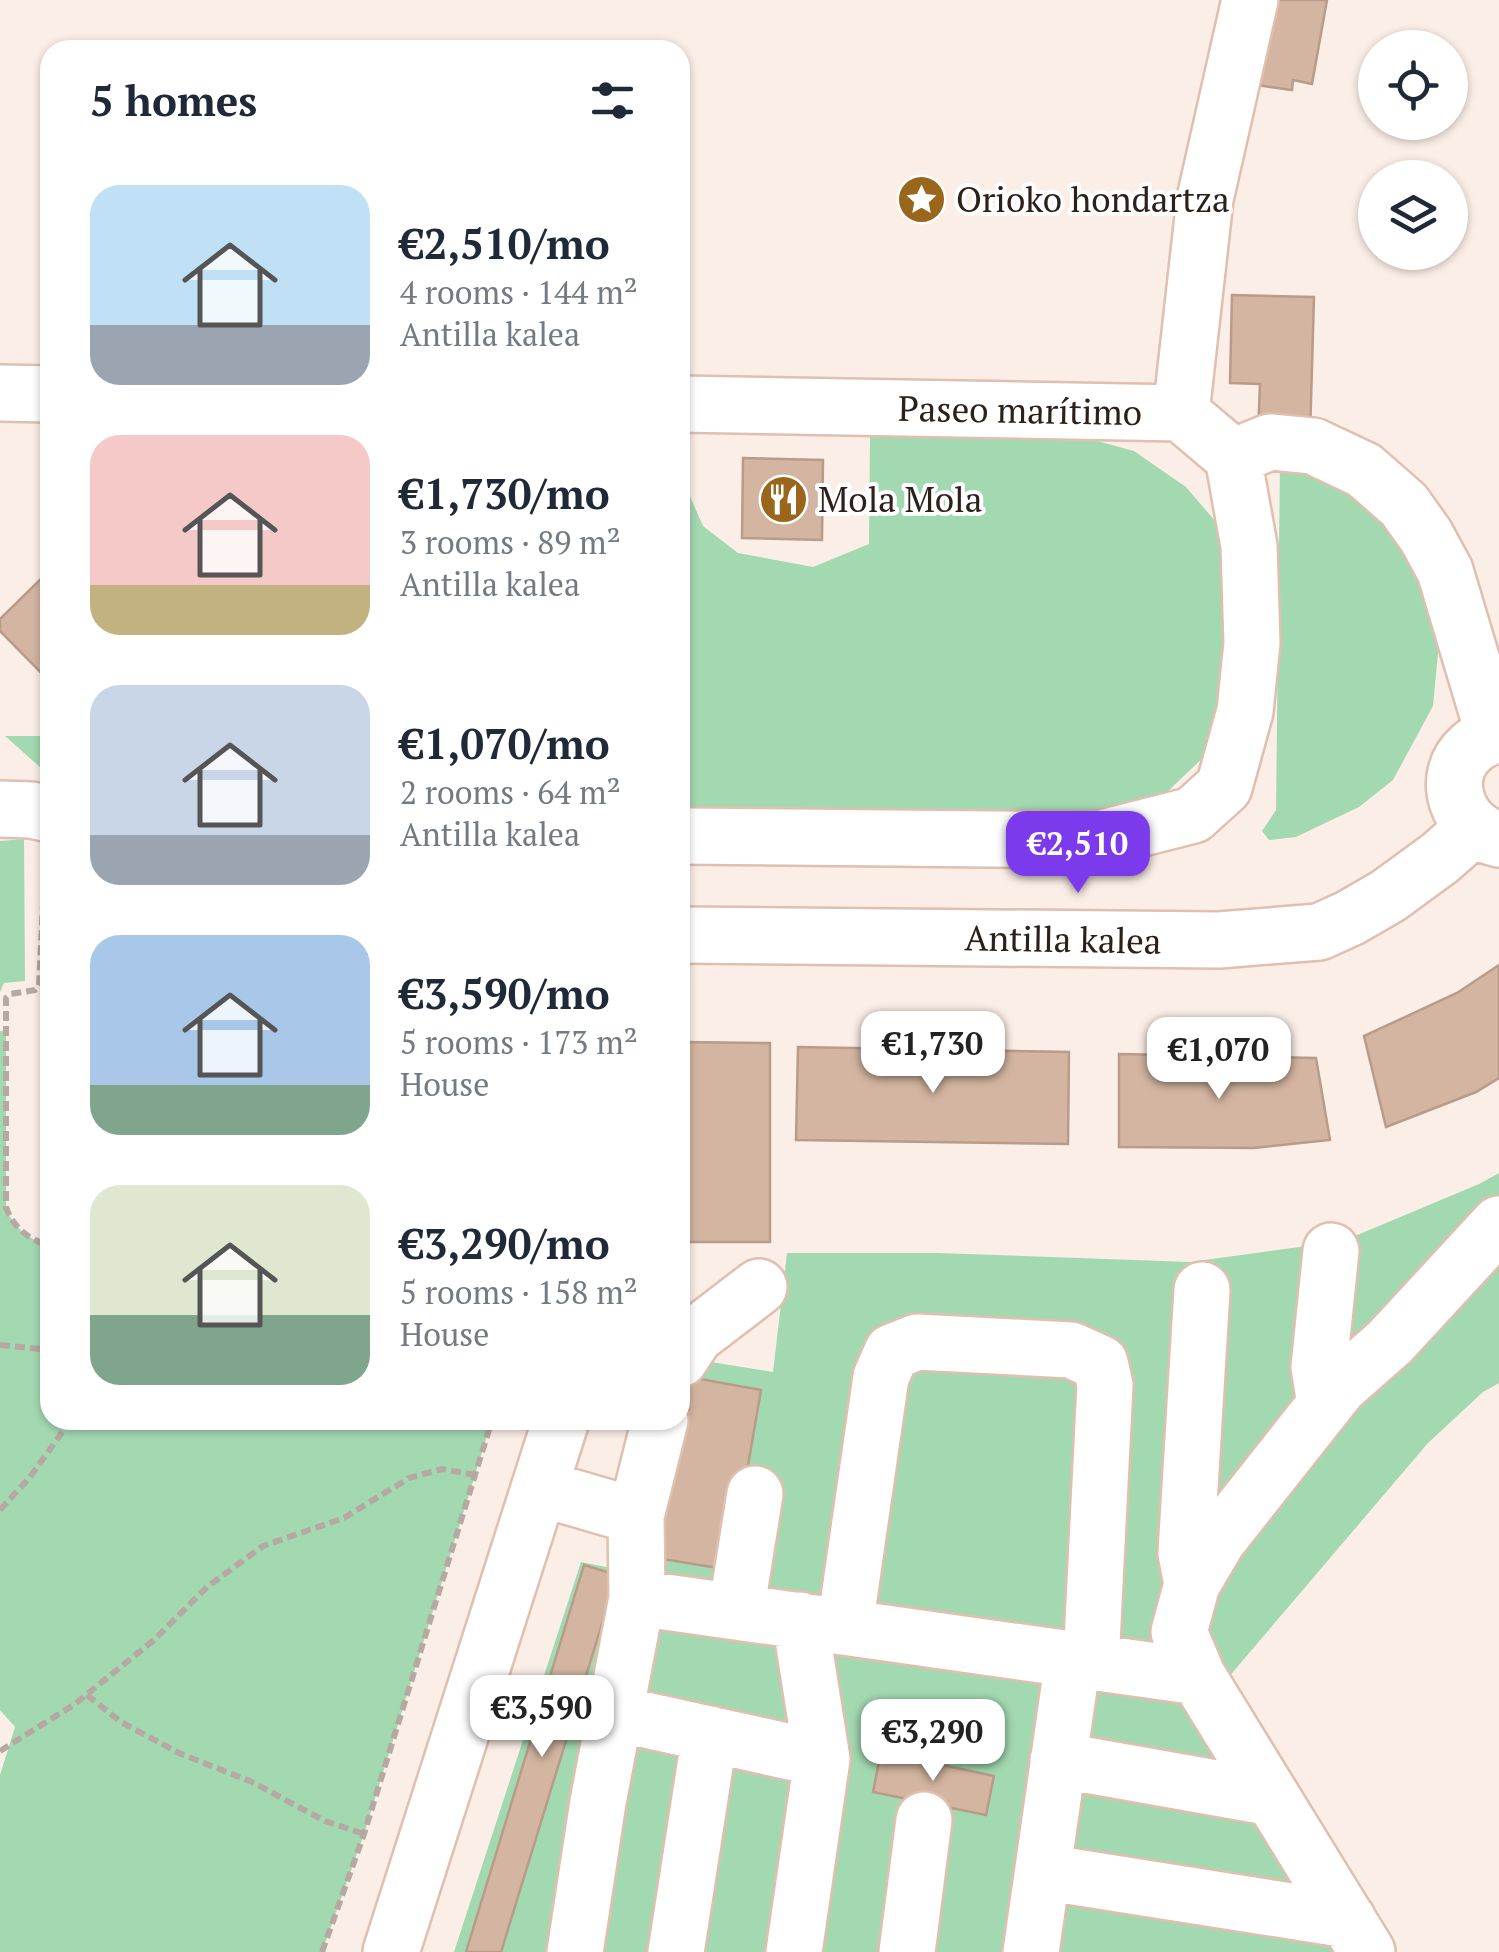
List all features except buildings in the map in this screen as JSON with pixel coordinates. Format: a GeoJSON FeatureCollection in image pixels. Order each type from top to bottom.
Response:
{"type":"FeatureCollection","features":[{"type":"Feature","properties":{"kind":"street","name":"Paseo marítimo"},"geometry":{"type":"LineString","coordinates":[[690,404],[1181,413],[1205,199],[1250,0]]}},
{"type":"Feature","properties":{"kind":"street"},"geometry":{"type":"LineString","coordinates":[[0,394],[40,394]]}},
{"type":"Feature","properties":{"kind":"street"},"geometry":{"type":"LineString","coordinates":[[690,836],[1095,840],[1193,815],[1224,787],[1245,711],[1252,642],[1250,546],[1233,457],[1181,413]]}},
{"type":"Feature","properties":{"kind":"street"},"geometry":{"type":"LineString","coordinates":[[1233,457],[1270,442],[1313,446],[1364,470],[1385,486],[1426,536],[1445,572],[1496,734],[1468,750],[1456,768],[1454,784],[1462,815],[1486,834]]}},
{"type":"Feature","properties":{"kind":"street"},"geometry":{"type":"LineString","coordinates":[[0,809],[40,812]]}},
{"type":"Feature","properties":{"kind":"street","name":"Antilla kalea"},"geometry":{"type":"LineString","coordinates":[[690,935],[1219,940],[1319,932],[1388,896],[1440,858],[1486,834]]}},
{"type":"Feature","properties":{"kind":"street"},"geometry":{"type":"LineString","coordinates":[[1179,1641],[1218,1540],[1339,1387],[1390,1342],[1499,1224]]}},
{"type":"Feature","properties":{"kind":"street"},"geometry":{"type":"LineString","coordinates":[[1325,1405],[1319,1367],[1331,1251]]}},
{"type":"Feature","properties":{"kind":"street"},"geometry":{"type":"LineString","coordinates":[[690,1343],[759,1286]]}},
{"type":"Feature","properties":{"kind":"street"},"geometry":{"type":"LineString","coordinates":[[1202,1290],[1179,1641],[1358,1936]]}},
{"type":"Feature","properties":{"kind":"street"},"geometry":{"type":"LineString","coordinates":[[794,1952],[822,1759],[823,1623],[881,1377],[892,1352],[917,1342],[1071,1350],[1100,1362],[1105,1384],[1082,1661],[1058,1760],[1031,1952]]}},
{"type":"Feature","properties":{"kind":"street"},"geometry":{"type":"LineString","coordinates":[[391,1952],[558,1430]]}},
{"type":"Feature","properties":{"kind":"street"},"geometry":{"type":"LineString","coordinates":[[575,1952],[598,1802],[637,1598],[636,1516],[658,1430]]}},
{"type":"Feature","properties":{"kind":"street"},"geometry":{"type":"LineString","coordinates":[[540,1488],[636,1516]]}},
{"type":"Feature","properties":{"kind":"street"},"geometry":{"type":"LineString","coordinates":[[736,1612],[755,1494]]}},
{"type":"Feature","properties":{"kind":"street"},"geometry":{"type":"LineString","coordinates":[[637,1598],[1082,1661],[1179,1641]]}},
{"type":"Feature","properties":{"kind":"street"},"geometry":{"type":"LineString","coordinates":[[614,1713],[822,1759]]}},
{"type":"Feature","properties":{"kind":"street"},"geometry":{"type":"LineString","coordinates":[[676,1952],[710,1734]]}},
{"type":"Feature","properties":{"kind":"street"},"geometry":{"type":"LineString","coordinates":[[1058,1760],[1272,1798]]}},
{"type":"Feature","properties":{"kind":"street"},"geometry":{"type":"LineString","coordinates":[[907,1952],[924,1820]]}},
{"type":"Feature","properties":{"kind":"street"},"geometry":{"type":"LineString","coordinates":[[1042,1872],[1358,1936]]}},
{"type":"Feature","properties":{"kind":"path"},"geometry":{"type":"LineString","coordinates":[[40,961],[39,985],[35,990],[14,992],[6,998],[6,1207],[10,1220],[25,1235],[40,1242]]}},
{"type":"Feature","properties":{"kind":"path"},"geometry":{"type":"LineString","coordinates":[[0,1345],[40,1349]]}},
{"type":"Feature","properties":{"kind":"path"},"geometry":{"type":"LineString","coordinates":[[0,1510],[30,1478],[64,1430]]}},
{"type":"Feature","properties":{"kind":"path"},"geometry":{"type":"LineString","coordinates":[[322,1952],[364,1834],[489,1430]]}},
{"type":"Feature","properties":{"kind":"path"},"geometry":{"type":"LineString","coordinates":[[0,1752],[87,1694],[154,1640],[207,1587],[262,1546],[344,1518],[409,1478],[442,1469],[476,1475]]}},
{"type":"Feature","properties":{"kind":"path"},"geometry":{"type":"LineString","coordinates":[[87,1694],[120,1722],[179,1753],[252,1782],[325,1821],[364,1834]]}},
{"type":"Feature","properties":{"kind":"green space"},"geometry":{"type":"Polygon","coordinates":[[[1064,432],[1134,451],[1186,487],[1222,529],[1242,593],[1211,750],[1164,795],[1109,823],[690,825],[690,497],[703,526],[738,553],[813,567],[869,544],[870,433],[1064,432]]]}},
{"type":"Feature","properties":{"kind":"green space"},"geometry":{"type":"Polygon","coordinates":[[[1280,461],[1351,483],[1421,565],[1440,632],[1433,706],[1393,780],[1359,807],[1296,837],[1269,840],[1262,831],[1276,810],[1280,461]]]}},
{"type":"Feature","properties":{"kind":"green space"},"geometry":{"type":"Polygon","coordinates":[[[5,736],[40,736],[40,767],[5,736]]]}},
{"type":"Feature","properties":{"kind":"green space"},"geometry":{"type":"Polygon","coordinates":[[[24,839],[25,981],[4,983],[0,992],[0,841],[24,839]]]}},
{"type":"Feature","properties":{"kind":"green space"},"geometry":{"type":"Polygon","coordinates":[[[0,1031],[6,1031],[6,1207],[23,1232],[40,1242],[40,1430],[489,1430],[364,1834],[322,1952],[0,1952],[0,1775],[15,1727],[0,1710],[0,1031]]]}},
{"type":"Feature","properties":{"kind":"green space"},"geometry":{"type":"Polygon","coordinates":[[[1499,1173],[1499,1383],[1483,1392],[1428,1443],[1221,1686],[1386,1952],[454,1952],[581,1562],[646,1575],[678,1430],[690,1430],[690,1359],[773,1372],[787,1253],[938,1253],[1190,1262],[1343,1241],[1499,1173]]]}},
{"type":"Feature","properties":{"kind":"place","name":"Orioko hondartza"},"geometry":{"type":"Point","coordinates":[921,199]}},
{"type":"Feature","properties":{"kind":"place","name":"Mola Mola"},"geometry":{"type":"Point","coordinates":[783,499]}}]}
